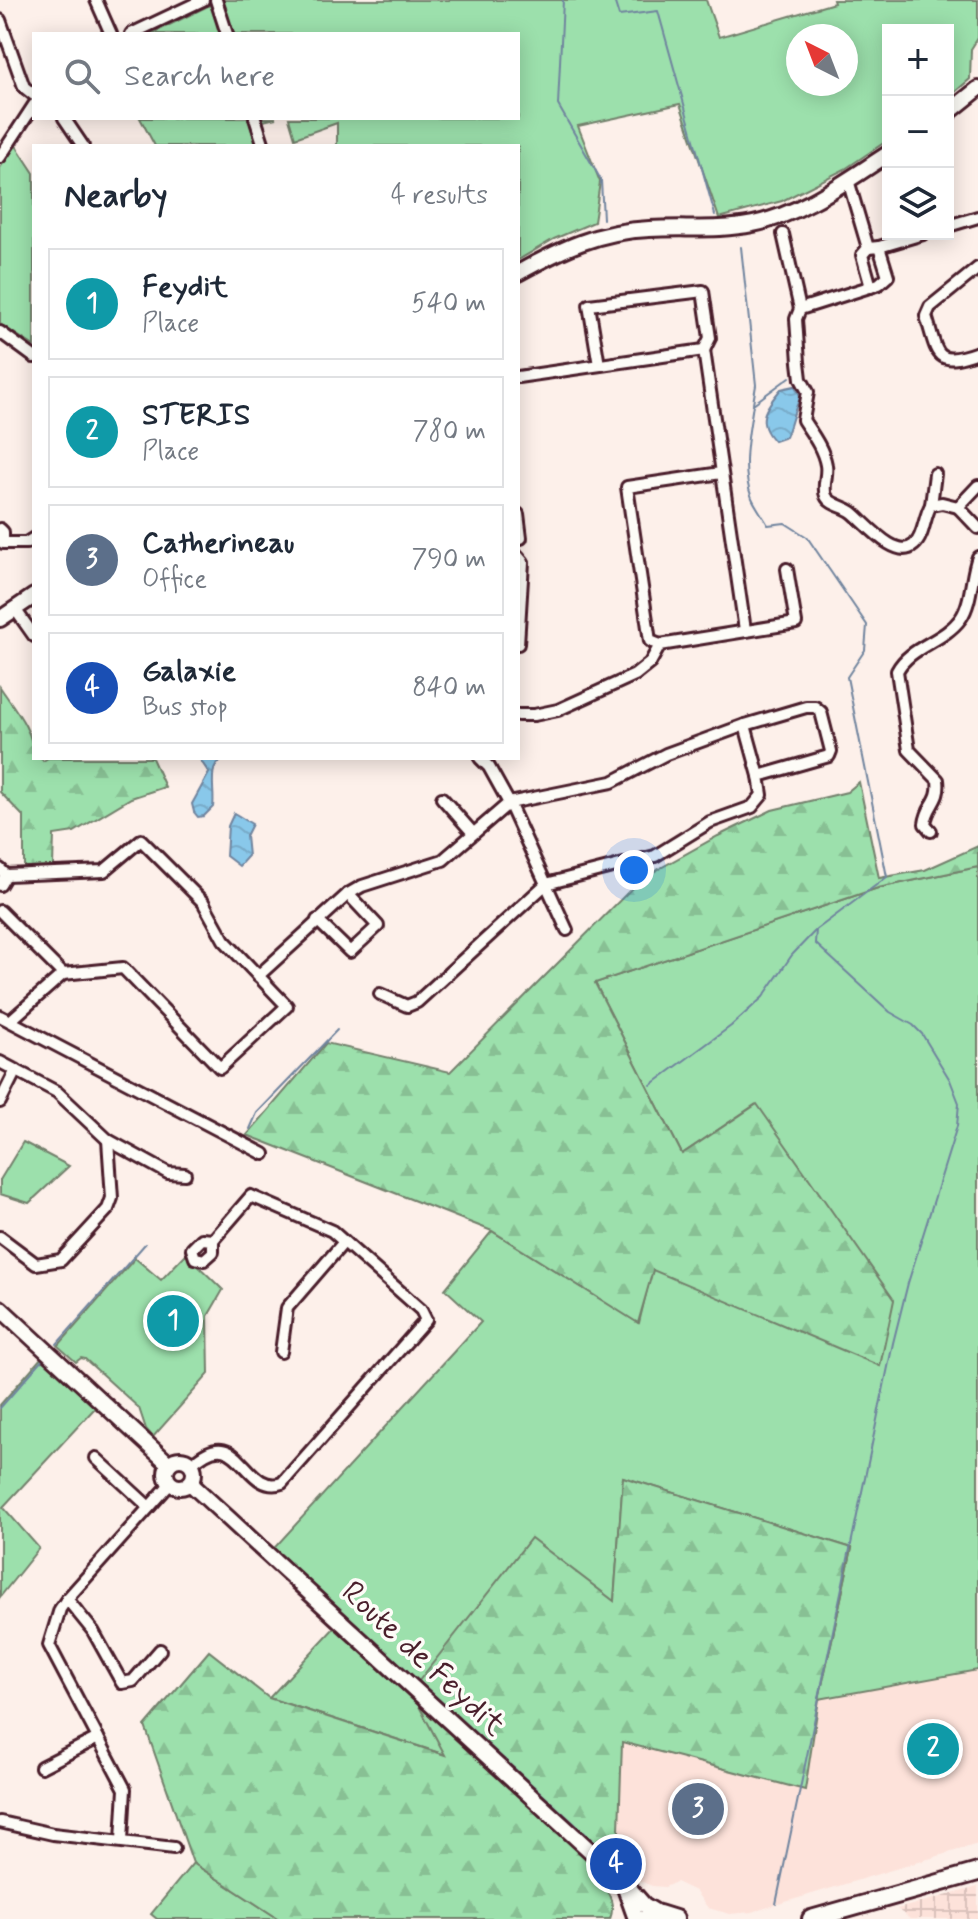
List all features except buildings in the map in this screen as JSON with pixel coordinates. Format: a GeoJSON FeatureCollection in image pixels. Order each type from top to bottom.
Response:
{"type":"FeatureCollection","features":[{"type":"Feature","properties":{"kind":"main road"},"geometry":{"type":"LineString","coordinates":[[811,1919],[978,1872]]}},
{"type":"Feature","properties":{"kind":"main road"},"geometry":{"type":"LineString","coordinates":[[848,1909],[883,1904],[978,1880]]}},
{"type":"Feature","properties":{"kind":"street"},"geometry":{"type":"LineString","coordinates":[[96,0],[110,32]]}},
{"type":"Feature","properties":{"kind":"street"},"geometry":{"type":"LineString","coordinates":[[135,32],[203,0]]}},
{"type":"Feature","properties":{"kind":"street"},"geometry":{"type":"LineString","coordinates":[[216,0],[226,32]]}},
{"type":"Feature","properties":{"kind":"street"},"geometry":{"type":"LineString","coordinates":[[0,20],[24,87],[32,93]]}},
{"type":"Feature","properties":{"kind":"street"},"geometry":{"type":"LineString","coordinates":[[954,108],[973,93],[978,78]]}},
{"type":"Feature","properties":{"kind":"street"},"geometry":{"type":"LineString","coordinates":[[0,157],[32,108]]}},
{"type":"Feature","properties":{"kind":"street"},"geometry":{"type":"LineString","coordinates":[[65,120],[82,144]]}},
{"type":"Feature","properties":{"kind":"street"},"geometry":{"type":"LineString","coordinates":[[256,120],[263,144]]}},
{"type":"Feature","properties":{"kind":"street"},"geometry":{"type":"LineString","coordinates":[[520,272],[560,249],[597,236],[647,229],[754,224],[792,211],[882,158]]}},
{"type":"Feature","properties":{"kind":"street"},"geometry":{"type":"LineString","coordinates":[[800,309],[879,284],[888,276],[848,180]]}},
{"type":"Feature","properties":{"kind":"street"},"geometry":{"type":"LineString","coordinates":[[954,224],[978,217]]}},
{"type":"Feature","properties":{"kind":"street"},"geometry":{"type":"LineString","coordinates":[[783,234],[800,309],[796,319],[799,362],[801,379],[808,392],[803,420],[820,447],[827,467],[825,493],[830,502],[845,507],[888,545],[899,549],[914,546],[931,505],[935,474]]}},
{"type":"Feature","properties":{"kind":"street"},"geometry":{"type":"LineString","coordinates":[[871,287],[862,255],[902,240]]}},
{"type":"Feature","properties":{"kind":"street"},"geometry":{"type":"LineString","coordinates":[[978,268],[930,307],[926,316],[938,353],[945,360],[954,361],[978,352]]}},
{"type":"Feature","properties":{"kind":"street"},"geometry":{"type":"LineString","coordinates":[[599,365],[589,305],[703,291],[710,338],[704,350],[745,630]]}},
{"type":"Feature","properties":{"kind":"street"},"geometry":{"type":"LineString","coordinates":[[0,332],[32,356]]}},
{"type":"Feature","properties":{"kind":"street"},"geometry":{"type":"LineString","coordinates":[[520,377],[704,350]]}},
{"type":"Feature","properties":{"kind":"street"},"geometry":{"type":"LineString","coordinates":[[721,473],[627,487],[650,641],[660,645],[796,623],[787,569]]}},
{"type":"Feature","properties":{"kind":"street"},"geometry":{"type":"LineString","coordinates":[[958,507],[978,486]]}},
{"type":"Feature","properties":{"kind":"street"},"geometry":{"type":"LineString","coordinates":[[931,505],[942,503],[958,507],[978,528]]}},
{"type":"Feature","properties":{"kind":"street"},"geometry":{"type":"LineString","coordinates":[[0,529],[3,532],[2,547],[32,539]]}},
{"type":"Feature","properties":{"kind":"street"},"geometry":{"type":"LineString","coordinates":[[520,530],[521,538]]}},
{"type":"Feature","properties":{"kind":"street"},"geometry":{"type":"LineString","coordinates":[[931,831],[925,824],[926,814],[938,799],[938,780],[909,750],[897,671],[903,659],[945,635],[962,617],[978,557]]}},
{"type":"Feature","properties":{"kind":"street"},"geometry":{"type":"LineString","coordinates":[[520,587],[521,559]]}},
{"type":"Feature","properties":{"kind":"street"},"geometry":{"type":"LineString","coordinates":[[0,619],[32,597]]}},
{"type":"Feature","properties":{"kind":"street"},"geometry":{"type":"LineString","coordinates":[[15,609],[32,633]]}},
{"type":"Feature","properties":{"kind":"street"},"geometry":{"type":"LineString","coordinates":[[520,715],[558,710],[635,675],[650,663],[660,645]]}},
{"type":"Feature","properties":{"kind":"street"},"geometry":{"type":"LineString","coordinates":[[258,976],[348,894],[362,886],[443,860],[509,803],[612,782],[666,754],[806,707],[815,707],[821,712],[831,751],[829,756],[759,776]]}},
{"type":"Feature","properties":{"kind":"street"},"geometry":{"type":"LineString","coordinates":[[380,994],[407,1006],[417,1002],[546,884],[655,856],[710,822],[752,807],[762,795],[745,725]]}},
{"type":"Feature","properties":{"kind":"street"},"geometry":{"type":"LineString","coordinates":[[482,760],[509,803],[567,930]]}},
{"type":"Feature","properties":{"kind":"street"},"geometry":{"type":"LineString","coordinates":[[442,798],[473,833]]}},
{"type":"Feature","properties":{"kind":"street"},"geometry":{"type":"LineString","coordinates":[[2,876],[104,871],[141,840],[203,902],[224,940],[287,1006],[220,1068],[123,968],[63,974],[5,1018],[264,1154]]}},
{"type":"Feature","properties":{"kind":"street"},"geometry":{"type":"LineString","coordinates":[[317,920],[350,952],[378,926],[348,894]]}},
{"type":"Feature","properties":{"kind":"street"},"geometry":{"type":"LineString","coordinates":[[0,911],[63,974]]}},
{"type":"Feature","properties":{"kind":"street"},"geometry":{"type":"LineString","coordinates":[[0,1062],[57,1092],[108,1140],[168,1173],[185,1174]]}},
{"type":"Feature","properties":{"kind":"street"},"geometry":{"type":"LineString","coordinates":[[0,1102],[16,1070]]}},
{"type":"Feature","properties":{"kind":"street"},"geometry":{"type":"LineString","coordinates":[[0,1237],[36,1264],[61,1260],[108,1209],[112,1198],[108,1140]]}},
{"type":"Feature","properties":{"kind":"street"},"geometry":{"type":"LineString","coordinates":[[191,1465],[213,1449],[223,1449],[232,1453],[262,1483],[273,1486],[282,1483],[426,1320],[421,1310],[332,1231],[251,1196],[213,1240]]}},
{"type":"Feature","properties":{"kind":"street"},"geometry":{"type":"LineString","coordinates":[[281,1352],[287,1308],[344,1242]]}},
{"type":"Feature","properties":{"kind":"street"},"geometry":{"type":"LineString","coordinates":[[0,1308],[169,1464]]}},
{"type":"Feature","properties":{"kind":"street"},"geometry":{"type":"LineString","coordinates":[[96,1458],[149,1507]]}},
{"type":"Feature","properties":{"kind":"street"},"geometry":{"type":"LineString","coordinates":[[183,1459],[191,1465],[194,1475],[190,1483],[180,1488],[170,1484],[165,1474],[169,1464],[183,1459]]}},
{"type":"Feature","properties":{"kind":"street","name":"Route de Feydit"},"geometry":{"type":"LineString","coordinates":[[190,1483],[660,1917]]}},
{"type":"Feature","properties":{"kind":"street"},"geometry":{"type":"LineString","coordinates":[[122,1840],[125,1789],[49,1645],[60,1609],[67,1599],[170,1484]]}},
{"type":"Feature","properties":{"kind":"street"},"geometry":{"type":"LineString","coordinates":[[67,1599],[93,1631],[122,1683],[133,1681],[160,1650]]}},
{"type":"Feature","properties":{"kind":"street"},"geometry":{"type":"LineString","coordinates":[[41,1767],[98,1738]]}},
{"type":"Feature","properties":{"kind":"street"},"geometry":{"type":"LineString","coordinates":[[0,1822],[53,1834],[174,1848]]}},
{"type":"Feature","properties":{"kind":"street","name":"Route de Feydit"},"geometry":{"type":"LineString","coordinates":[[618,1876],[636,1919]]}},
{"type":"Feature","properties":{"kind":"shaded area"},"geometry":{"type":"Polygon","coordinates":[[[978,1670],[978,1844],[752,1912],[730,1914],[708,1908],[695,1891],[676,1882],[665,1887],[640,1881],[618,1860],[621,1742],[805,1790],[819,1699],[978,1670]]]}},
{"type":"Feature","properties":{"kind":"shaded area"},"geometry":{"type":"Polygon","coordinates":[[[978,1887],[978,1919],[910,1919],[897,1909],[978,1887]]]}},
{"type":"Feature","properties":{"kind":"green space"},"geometry":{"type":"Polygon","coordinates":[[[220,0],[706,0],[719,37],[834,3],[833,0],[978,0],[978,38],[971,49],[970,79],[954,93],[954,24],[882,24],[882,144],[845,169],[782,201],[719,218],[680,104],[578,126],[600,182],[594,222],[554,239],[520,259],[520,144],[337,144],[337,123],[295,138],[290,120],[520,120],[520,32],[155,32],[220,0]]]}},
{"type":"Feature","properties":{"kind":"green space"},"geometry":{"type":"Polygon","coordinates":[[[141,120],[267,120],[250,124],[255,144],[154,144],[141,120]]]}},
{"type":"Feature","properties":{"kind":"green space"},"geometry":{"type":"Polygon","coordinates":[[[15,144],[32,170],[32,345],[0,324],[0,168],[15,144]]]}},
{"type":"Feature","properties":{"kind":"green space"},"geometry":{"type":"Polygon","coordinates":[[[0,687],[27,729],[32,744],[32,760],[153,760],[165,787],[131,798],[74,832],[54,835],[53,866],[24,867],[24,817],[0,792],[0,687]]]}},
{"type":"Feature","properties":{"kind":"green space"},"geometry":{"type":"Polygon","coordinates":[[[859,782],[879,878],[925,870],[978,846],[978,867],[878,888],[595,983],[682,1154],[757,1104],[894,1300],[880,1366],[653,1270],[638,1323],[492,1231],[247,1135],[326,1043],[450,1072],[641,879],[772,810],[847,792],[859,782]]]}},
{"type":"Feature","properties":{"kind":"green space"},"geometry":{"type":"Polygon","coordinates":[[[978,867],[978,1670],[819,1699],[852,1548],[623,1477],[614,1602],[446,1755],[269,1698],[335,1627],[266,1557],[481,1322],[445,1289],[492,1231],[639,1323],[652,1269],[756,1104],[682,1154],[595,983],[878,888],[978,867]]]}},
{"type":"Feature","properties":{"kind":"green space"},"geometry":{"type":"Polygon","coordinates":[[[23,1142],[69,1166],[29,1203],[0,1194],[0,1180],[23,1142]]]}},
{"type":"Feature","properties":{"kind":"green space"},"geometry":{"type":"Polygon","coordinates":[[[186,1254],[223,1290],[208,1316],[209,1374],[153,1437],[146,1429],[139,1408],[85,1359],[76,1362],[58,1346],[135,1258],[161,1280],[186,1254]]]}},
{"type":"Feature","properties":{"kind":"green space"},"geometry":{"type":"Polygon","coordinates":[[[42,1357],[95,1408],[3,1507],[39,1548],[0,1597],[0,1405],[42,1357]]]}},
{"type":"Feature","properties":{"kind":"green space"},"geometry":{"type":"Polygon","coordinates":[[[623,1477],[852,1548],[819,1699],[805,1790],[622,1742],[618,1860],[601,1879],[612,1903],[610,1919],[279,1919],[193,1863],[145,1726],[209,1651],[269,1698],[445,1755],[411,1691],[531,1538],[614,1601],[623,1477]]]}},
{"type":"Feature","properties":{"kind":"green space"},"geometry":{"type":"Polygon","coordinates":[[[193,1863],[279,1919],[157,1919],[151,1914],[193,1863]]]}},
{"type":"Feature","properties":{"kind":"water"},"geometry":{"type":"Polygon","coordinates":[[[795,386],[801,397],[788,432],[786,437],[774,441],[765,427],[764,415],[781,389],[795,386]]]}},
{"type":"Feature","properties":{"kind":"water"},"geometry":{"type":"Polygon","coordinates":[[[200,760],[222,760],[214,770],[213,807],[204,816],[198,817],[192,804],[209,773],[200,760]]]}},
{"type":"Feature","properties":{"kind":"water"},"geometry":{"type":"Polygon","coordinates":[[[234,813],[252,824],[246,836],[248,856],[239,866],[226,856],[228,826],[234,813]]]}},
{"type":"Feature","properties":{"kind":"waterway"},"geometry":{"type":"LineString","coordinates":[[563,0],[558,105],[601,180],[603,219]]}},
{"type":"Feature","properties":{"kind":"waterway"},"geometry":{"type":"LineString","coordinates":[[614,0],[619,16],[658,11],[715,215]]}},
{"type":"Feature","properties":{"kind":"waterway"},"geometry":{"type":"LineString","coordinates":[[741,247],[756,385],[753,403]]}},
{"type":"Feature","properties":{"kind":"waterway"},"geometry":{"type":"LineString","coordinates":[[776,1904],[893,1343],[908,1283],[957,1126],[959,1103],[950,1080],[922,1034],[890,1012],[815,943],[816,930],[887,877],[847,677],[865,650],[867,625],[807,537],[785,523],[768,525],[748,487],[746,451],[753,404],[790,377]]}},
{"type":"Feature","properties":{"kind":"waterway"},"geometry":{"type":"LineString","coordinates":[[651,1085],[731,1026],[763,997],[792,955],[815,931]]}},
{"type":"Feature","properties":{"kind":"waterway"},"geometry":{"type":"LineString","coordinates":[[250,1129],[257,1113],[337,1030]]}},
{"type":"Feature","properties":{"kind":"waterway"},"geometry":{"type":"LineString","coordinates":[[57,1344],[145,1244]]}},
{"type":"Feature","properties":{"kind":"waterway"},"geometry":{"type":"LineString","coordinates":[[0,1408],[44,1358]]}},
{"type":"Feature","properties":{"kind":"waterway"},"geometry":{"type":"LineString","coordinates":[[281,1555],[600,1847]]}},
{"type":"Feature","properties":{"kind":"place","name":"Feydit"},"geometry":{"type":"Point","coordinates":[173,1321]}},
{"type":"Feature","properties":{"kind":"place","name":"STERIS"},"geometry":{"type":"Point","coordinates":[933,1749]}},
{"type":"Feature","properties":{"kind":"place","name":"Catherineau"},"geometry":{"type":"Point","coordinates":[698,1809]}},
{"type":"Feature","properties":{"kind":"place","name":"Galaxie"},"geometry":{"type":"Point","coordinates":[616,1864]}}]}
